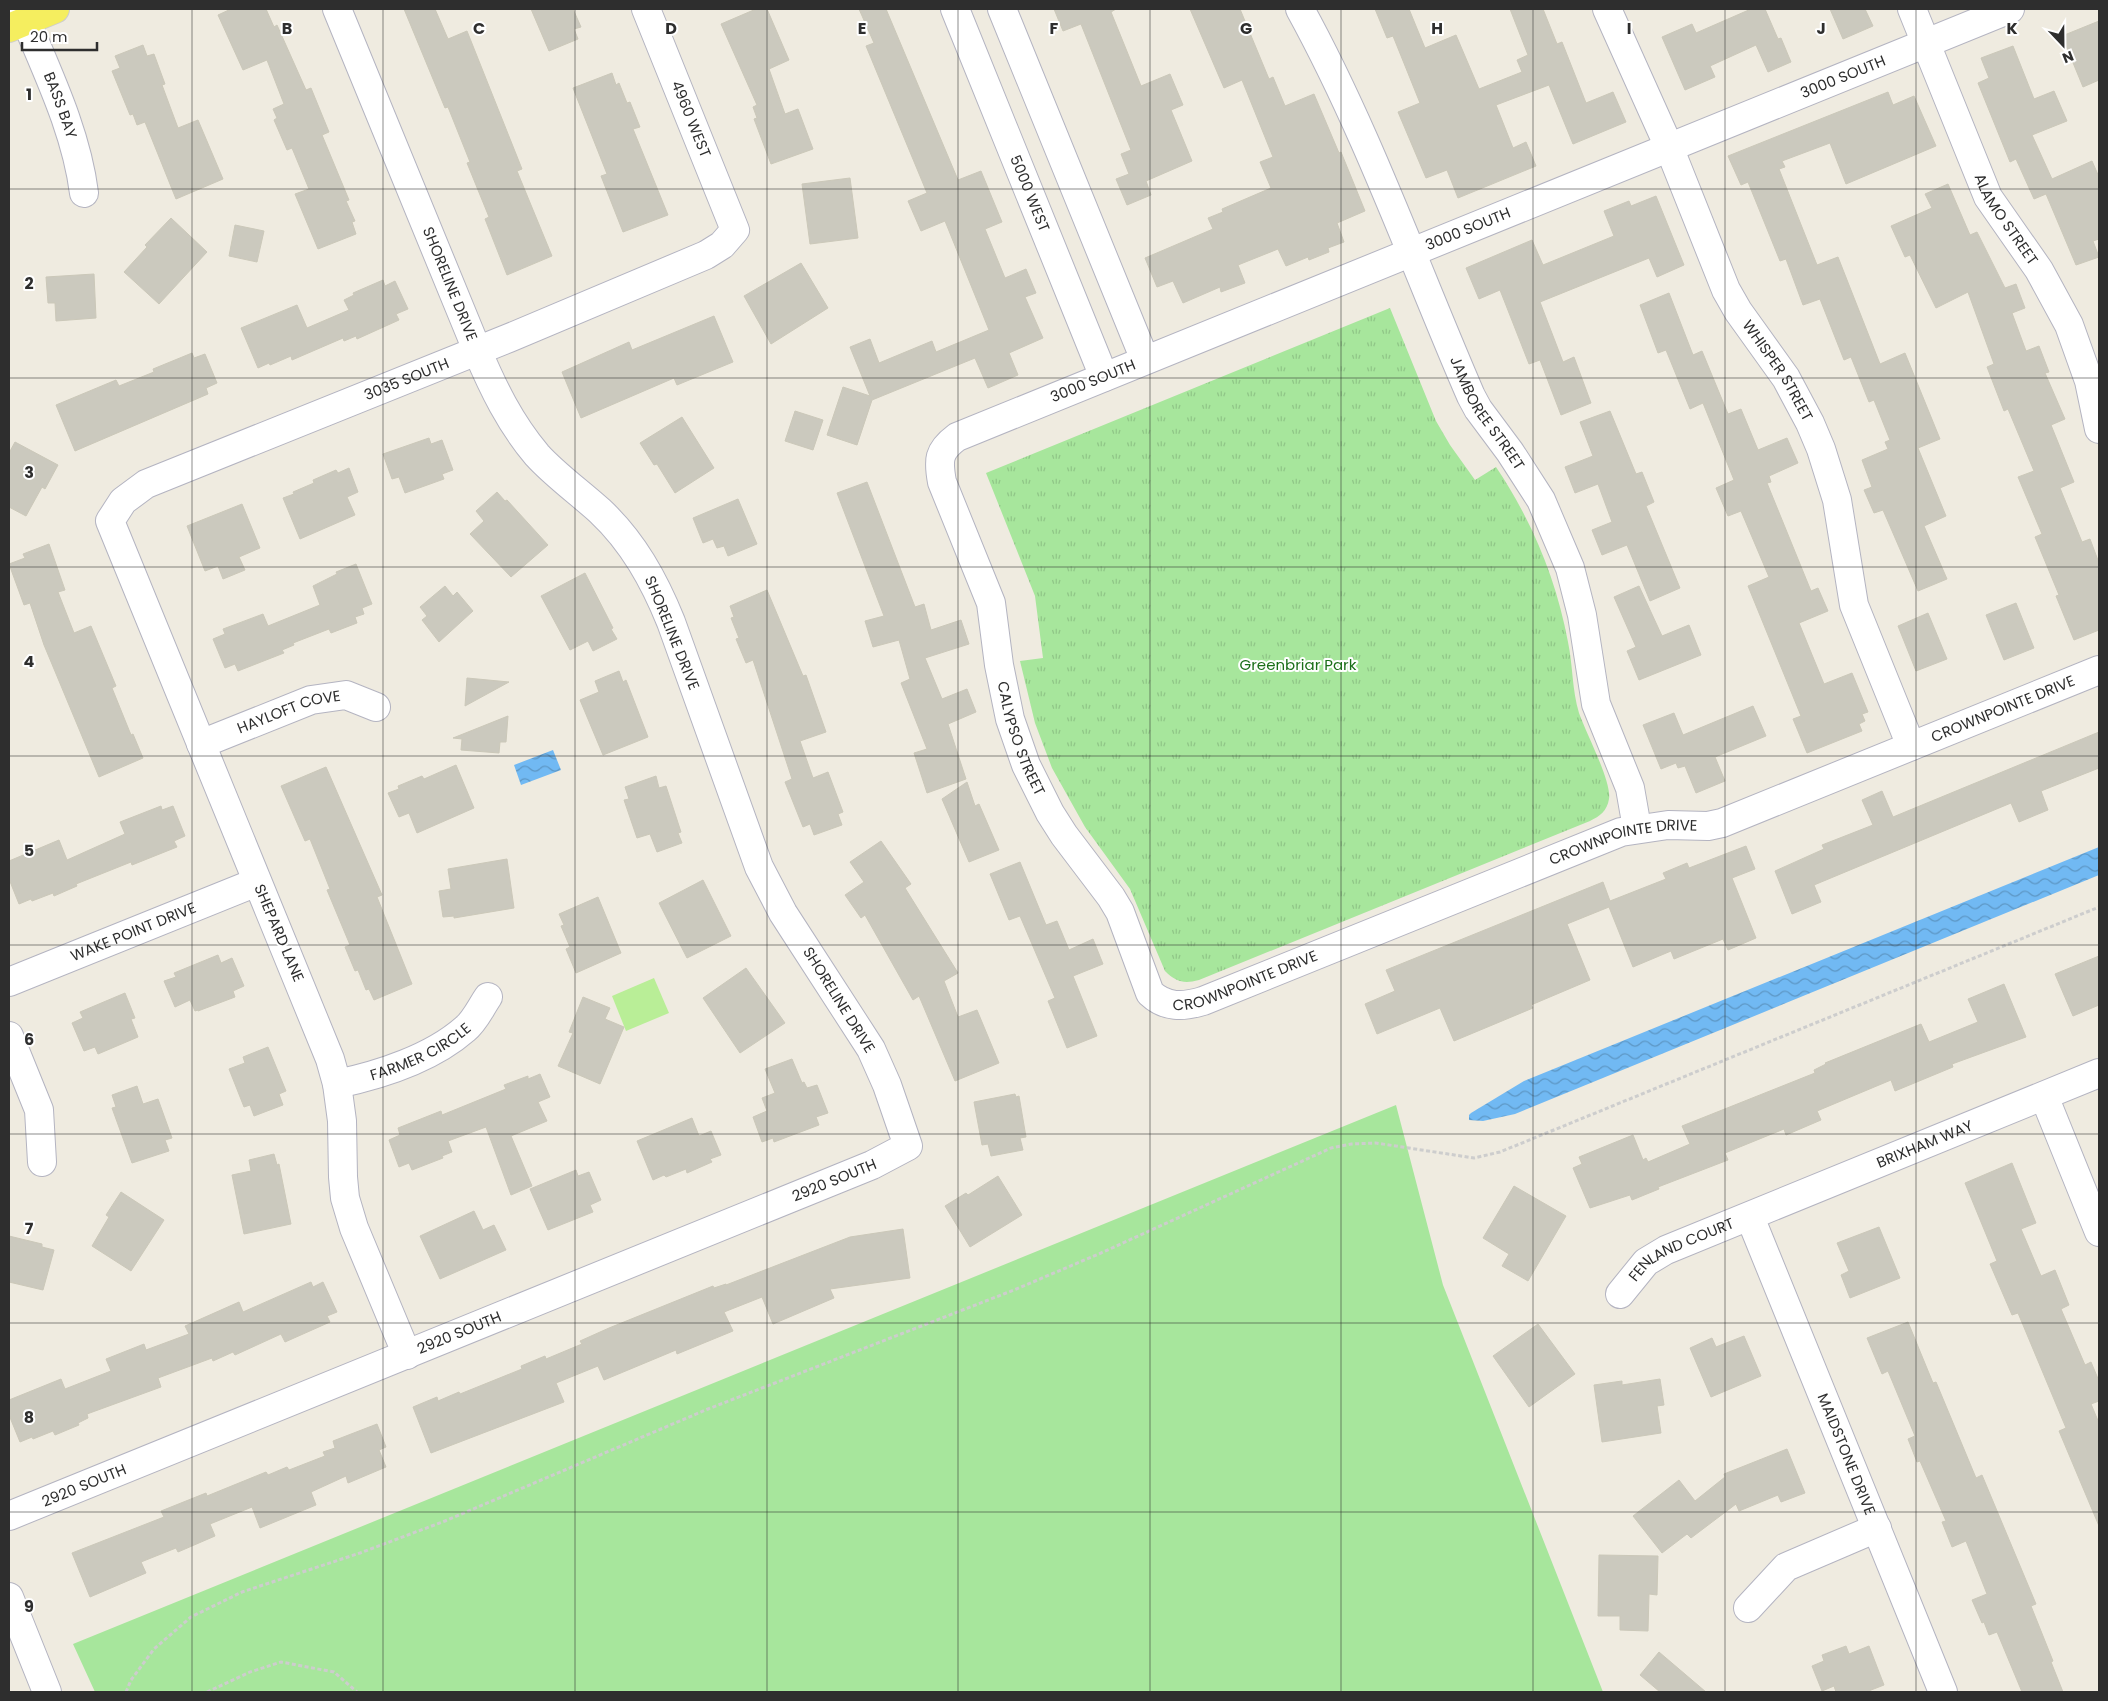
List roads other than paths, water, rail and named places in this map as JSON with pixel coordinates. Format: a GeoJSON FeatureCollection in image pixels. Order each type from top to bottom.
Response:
{"type":"FeatureCollection","features":[{"type":"Feature","properties":{"kind":"main road"},"geometry":{"type":"LineString","coordinates":[[19,19],[55,9]]}},
{"type":"Feature","properties":{"kind":"street","name":"SHORELINE DRIVE"},"geometry":{"type":"LineString","coordinates":[[337,9],[500,402],[515,427],[539,456],[602,513],[626,538],[644,563],[660,593],[759,867],[783,912],[871,1049],[887,1085],[908,1146]]}},
{"type":"Feature","properties":{"kind":"street","name":"4960 WEST"},"geometry":{"type":"LineString","coordinates":[[646,9],[735,230]]}},
{"type":"Feature","properties":{"kind":"street","name":"5000 WEST"},"geometry":{"type":"LineString","coordinates":[[955,9],[1104,377]]}},
{"type":"Feature","properties":{"kind":"street"},"geometry":{"type":"LineString","coordinates":[[1002,9],[1145,360]]}},
{"type":"Feature","properties":{"kind":"street","name":"JAMBOREE STREET"},"geometry":{"type":"LineString","coordinates":[[1300,9],[1364,137],[1471,396],[1478,409],[1527,478],[1540,500],[1562,549],[1579,600],[1596,704],[1630,788],[1636,828]]}},
{"type":"Feature","properties":{"kind":"street","name":"WHISPER STREET"},"geometry":{"type":"LineString","coordinates":[[1607,9],[1669,148],[1729,295],[1738,311],[1786,378],[1810,422],[1821,449],[1837,500],[1854,605],[1911,746]]}},
{"type":"Feature","properties":{"kind":"street","name":"ALAMO STREET"},"geometry":{"type":"LineString","coordinates":[[1912,9],[1988,197],[2039,270],[2069,325],[2089,381],[2099,429]]}},
{"type":"Feature","properties":{"kind":"street","name":"3000 SOUTH"},"geometry":{"type":"LineString","coordinates":[[939,463],[947,444],[957,437],[2010,9]]}},
{"type":"Feature","properties":{"kind":"street","name":"BASS BAY"},"geometry":{"type":"LineString","coordinates":[[19,19],[72,136],[81,168],[84,193]]}},
{"type":"Feature","properties":{"kind":"street","name":"3035 SOUTH"},"geometry":{"type":"LineString","coordinates":[[110,521],[123,501],[146,484],[706,255],[722,245],[735,230]]}},
{"type":"Feature","properties":{"kind":"street","name":"CALYPSO STREET"},"geometry":{"type":"LineString","coordinates":[[939,463],[942,482],[991,603],[999,664],[1010,719],[1026,765],[1050,813],[1064,835],[1111,897],[1120,912],[1150,993]]}},
{"type":"Feature","properties":{"kind":"street","name":"SHEPARD LANE"},"geometry":{"type":"LineString","coordinates":[[110,521],[319,1029],[338,1084],[342,1121],[345,1198],[354,1228],[407,1355]]}},
{"type":"Feature","properties":{"kind":"street","name":"CROWNPOINTE DRIVE"},"geometry":{"type":"LineString","coordinates":[[1150,993],[1158,1000],[1180,1006],[1204,1001],[1603,838],[1636,828],[1668,825],[1708,826],[1722,823],[2099,670]]}},
{"type":"Feature","properties":{"kind":"street","name":"HAYLOFT COVE"},"geometry":{"type":"LineString","coordinates":[[202,744],[311,700],[346,695],[376,707]]}},
{"type":"Feature","properties":{"kind":"street","name":"WAKE POINT DRIVE"},"geometry":{"type":"LineString","coordinates":[[9,982],[257,882]]}},
{"type":"Feature","properties":{"kind":"street","name":"FARMER CIRCLE"},"geometry":{"type":"LineString","coordinates":[[338,1084],[368,1078],[438,1049],[467,1028],[488,997]]}},
{"type":"Feature","properties":{"kind":"street"},"geometry":{"type":"LineString","coordinates":[[9,1036],[38,1110],[42,1162]]}},
{"type":"Feature","properties":{"kind":"street","name":"BRIXHAM WAY"},"geometry":{"type":"LineString","coordinates":[[1750,1216],[2099,1073]]}},
{"type":"Feature","properties":{"kind":"street"},"geometry":{"type":"LineString","coordinates":[[2044,1096],[2099,1232]]}},
{"type":"Feature","properties":{"kind":"street","name":"2920 SOUTH"},"geometry":{"type":"LineString","coordinates":[[9,1516],[872,1165],[908,1146]]}},
{"type":"Feature","properties":{"kind":"street","name":"FENLAND COURT"},"geometry":{"type":"LineString","coordinates":[[1620,1294],[1646,1262],[1656,1255],[1750,1216]]}},
{"type":"Feature","properties":{"kind":"street","name":"MAIDSTONE DRIVE"},"geometry":{"type":"LineString","coordinates":[[1750,1216],[1944,1692]]}},
{"type":"Feature","properties":{"kind":"street"},"geometry":{"type":"LineString","coordinates":[[1748,1608],[1786,1567],[1877,1528]]}},
{"type":"Feature","properties":{"kind":"street"},"geometry":{"type":"LineString","coordinates":[[9,1597],[47,1692]]}},
{"type":"Feature","properties":{"kind":"water"},"geometry":{"type":"Polygon","coordinates":[[[553,750],[561,770],[521,785],[514,765],[553,750]]]}},
{"type":"Feature","properties":{"kind":"water"},"geometry":{"type":"Polygon","coordinates":[[[2099,847],[2099,875],[1515,1114],[1483,1121],[1469,1120],[1471,1113],[1524,1081],[2099,847]]]}},
{"type":"Feature","properties":{"kind":"park label","name":"Greenbriar Park"},"geometry":{"type":"Point","coordinates":[1298,665]}}]}
